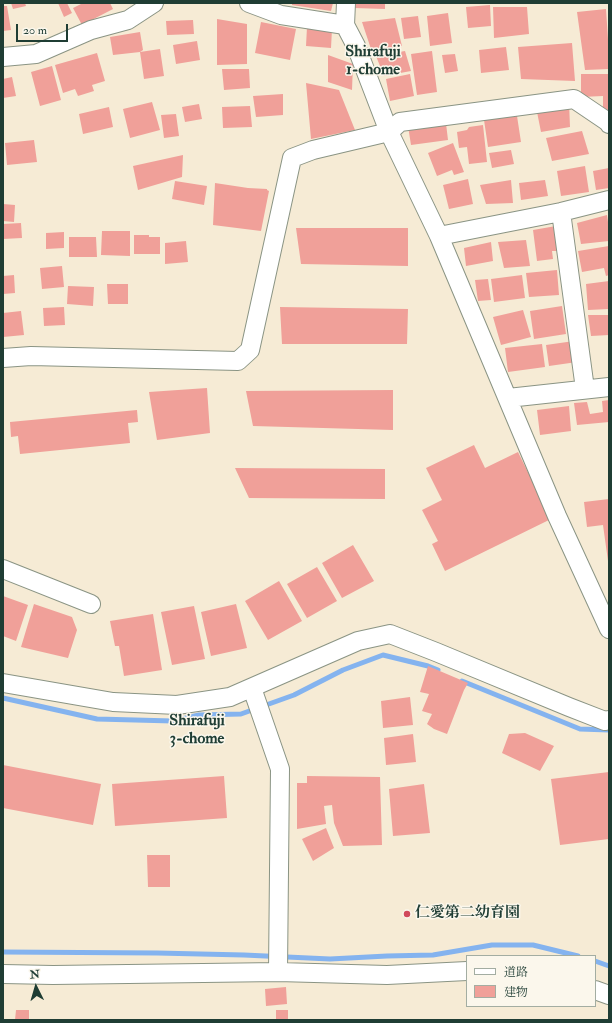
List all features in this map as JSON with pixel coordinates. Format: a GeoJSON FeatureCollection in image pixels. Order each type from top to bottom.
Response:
{"type":"FeatureCollection","features":[{"type":"Feature","properties":{"kind":"street"},"geometry":{"type":"LineString","coordinates":[[3,57],[36,54],[91,30],[128,20],[154,3]]}},
{"type":"Feature","properties":{"kind":"street"},"geometry":{"type":"LineString","coordinates":[[249,3],[281,15],[345,25]]}},
{"type":"Feature","properties":{"kind":"street"},"geometry":{"type":"LineString","coordinates":[[346,3],[345,25],[356,46],[389,132],[438,236],[557,516],[609,629]]}},
{"type":"Feature","properties":{"kind":"street"},"geometry":{"type":"LineString","coordinates":[[3,358],[31,356],[238,361],[250,350],[292,158],[313,150],[389,132],[400,122],[574,99],[609,124]]}},
{"type":"Feature","properties":{"kind":"street"},"geometry":{"type":"LineString","coordinates":[[438,236],[561,212],[609,200]]}},
{"type":"Feature","properties":{"kind":"street"},"geometry":{"type":"LineString","coordinates":[[561,212],[585,390]]}},
{"type":"Feature","properties":{"kind":"street"},"geometry":{"type":"LineString","coordinates":[[508,398],[609,387]]}},
{"type":"Feature","properties":{"kind":"street"},"geometry":{"type":"LineString","coordinates":[[3,569],[91,604]]}},
{"type":"Feature","properties":{"kind":"street"},"geometry":{"type":"LineString","coordinates":[[3,683],[113,702],[177,705],[230,697],[358,641],[390,634],[569,707],[605,720],[609,720]]}},
{"type":"Feature","properties":{"kind":"street"},"geometry":{"type":"LineString","coordinates":[[252,688],[280,769],[278,972]]}},
{"type":"Feature","properties":{"kind":"street"},"geometry":{"type":"LineString","coordinates":[[3,974],[53,975],[278,972],[387,975],[466,971]]}},
{"type":"Feature","properties":{"kind":"street"},"geometry":{"type":"LineString","coordinates":[[596,990],[609,996]]}},
{"type":"Feature","properties":{"kind":"building"},"geometry":{"type":"Polygon","coordinates":[[[11,3],[25,3],[26,6],[13,9],[11,3]]]}},
{"type":"Feature","properties":{"kind":"building"},"geometry":{"type":"Polygon","coordinates":[[[58,3],[67,3],[72,13],[64,17],[58,3]]]}},
{"type":"Feature","properties":{"kind":"building"},"geometry":{"type":"Polygon","coordinates":[[[83,3],[110,3],[113,9],[82,25],[73,8],[83,3]]]}},
{"type":"Feature","properties":{"kind":"building"},"geometry":{"type":"Polygon","coordinates":[[[292,3],[333,3],[331,11],[292,5],[292,3]]]}},
{"type":"Feature","properties":{"kind":"building"},"geometry":{"type":"Polygon","coordinates":[[[355,3],[385,3],[385,9],[354,8],[355,3]]]}},
{"type":"Feature","properties":{"kind":"building"},"geometry":{"type":"Polygon","coordinates":[[[490,5],[491,26],[468,28],[466,7],[490,5]]]}},
{"type":"Feature","properties":{"kind":"building"},"geometry":{"type":"Polygon","coordinates":[[[3,6],[7,6],[11,30],[3,31],[3,6]]]}},
{"type":"Feature","properties":{"kind":"building"},"geometry":{"type":"Polygon","coordinates":[[[493,7],[527,7],[529,34],[494,38],[493,7]]]}},
{"type":"Feature","properties":{"kind":"building"},"geometry":{"type":"Polygon","coordinates":[[[606,9],[609,69],[585,70],[577,12],[606,9]]]}},
{"type":"Feature","properties":{"kind":"building"},"geometry":{"type":"Polygon","coordinates":[[[448,13],[452,43],[430,46],[427,16],[448,13]]]}},
{"type":"Feature","properties":{"kind":"building"},"geometry":{"type":"Polygon","coordinates":[[[418,16],[421,37],[404,39],[401,18],[418,16]]]}},
{"type":"Feature","properties":{"kind":"building"},"geometry":{"type":"Polygon","coordinates":[[[395,18],[402,46],[372,52],[362,22],[395,18]]]}},
{"type":"Feature","properties":{"kind":"building"},"geometry":{"type":"Polygon","coordinates":[[[217,19],[247,24],[247,64],[217,65],[217,19]]]}},
{"type":"Feature","properties":{"kind":"building"},"geometry":{"type":"Polygon","coordinates":[[[193,20],[194,34],[167,35],[166,21],[193,20]]]}},
{"type":"Feature","properties":{"kind":"building"},"geometry":{"type":"Polygon","coordinates":[[[261,22],[296,29],[290,60],[255,53],[261,22]]]}},
{"type":"Feature","properties":{"kind":"building"},"geometry":{"type":"Polygon","coordinates":[[[307,27],[332,29],[331,48],[306,46],[307,27]]]}},
{"type":"Feature","properties":{"kind":"building"},"geometry":{"type":"Polygon","coordinates":[[[140,32],[143,50],[140,52],[113,55],[110,37],[140,32]]]}},
{"type":"Feature","properties":{"kind":"building"},"geometry":{"type":"Polygon","coordinates":[[[197,41],[200,60],[176,64],[173,45],[197,41]]]}},
{"type":"Feature","properties":{"kind":"building"},"geometry":{"type":"Polygon","coordinates":[[[572,43],[575,81],[521,79],[518,47],[572,43]]]}},
{"type":"Feature","properties":{"kind":"building"},"geometry":{"type":"Polygon","coordinates":[[[506,47],[509,70],[481,73],[479,50],[506,47]]]}},
{"type":"Feature","properties":{"kind":"building"},"geometry":{"type":"Polygon","coordinates":[[[160,49],[164,76],[144,79],[140,52],[160,49]]]}},
{"type":"Feature","properties":{"kind":"building"},"geometry":{"type":"Polygon","coordinates":[[[405,51],[411,71],[384,76],[376,56],[405,51]]]}},
{"type":"Feature","properties":{"kind":"building"},"geometry":{"type":"Polygon","coordinates":[[[432,51],[437,92],[417,95],[411,54],[432,51]]]}},
{"type":"Feature","properties":{"kind":"building"},"geometry":{"type":"Polygon","coordinates":[[[97,53],[105,81],[92,85],[94,91],[78,96],[75,89],[63,93],[55,65],[97,53]]]}},
{"type":"Feature","properties":{"kind":"building"},"geometry":{"type":"Polygon","coordinates":[[[455,54],[458,71],[445,73],[442,55],[455,54]]]}},
{"type":"Feature","properties":{"kind":"building"},"geometry":{"type":"Polygon","coordinates":[[[328,55],[353,64],[352,90],[328,82],[328,55]]]}},
{"type":"Feature","properties":{"kind":"building"},"geometry":{"type":"Polygon","coordinates":[[[52,66],[61,100],[40,106],[31,72],[52,66]]]}},
{"type":"Feature","properties":{"kind":"building"},"geometry":{"type":"Polygon","coordinates":[[[222,69],[249,69],[250,88],[224,90],[222,69]]]}},
{"type":"Feature","properties":{"kind":"building"},"geometry":{"type":"Polygon","coordinates":[[[410,74],[414,96],[390,101],[386,79],[410,74]]]}},
{"type":"Feature","properties":{"kind":"building"},"geometry":{"type":"Polygon","coordinates":[[[581,74],[609,74],[609,110],[603,110],[603,96],[581,97],[581,74]]]}},
{"type":"Feature","properties":{"kind":"building"},"geometry":{"type":"Polygon","coordinates":[[[12,77],[16,96],[3,98],[3,79],[12,77]]]}},
{"type":"Feature","properties":{"kind":"building"},"geometry":{"type":"Polygon","coordinates":[[[306,83],[339,90],[355,130],[311,139],[306,83]]]}},
{"type":"Feature","properties":{"kind":"building"},"geometry":{"type":"Polygon","coordinates":[[[283,94],[283,115],[256,117],[253,96],[283,94]]]}},
{"type":"Feature","properties":{"kind":"building"},"geometry":{"type":"Polygon","coordinates":[[[152,102],[160,130],[130,138],[123,109],[152,102]]]}},
{"type":"Feature","properties":{"kind":"building"},"geometry":{"type":"Polygon","coordinates":[[[535,102],[569,102],[570,127],[541,132],[535,102]]]}},
{"type":"Feature","properties":{"kind":"building"},"geometry":{"type":"Polygon","coordinates":[[[199,104],[202,119],[185,122],[182,107],[199,104]]]}},
{"type":"Feature","properties":{"kind":"building"},"geometry":{"type":"Polygon","coordinates":[[[250,106],[252,127],[223,128],[222,107],[250,106]]]}},
{"type":"Feature","properties":{"kind":"building"},"geometry":{"type":"Polygon","coordinates":[[[109,107],[113,127],[83,134],[79,114],[109,107]]]}},
{"type":"Feature","properties":{"kind":"building"},"geometry":{"type":"Polygon","coordinates":[[[176,114],[179,136],[164,138],[161,115],[176,114]]]}},
{"type":"Feature","properties":{"kind":"building"},"geometry":{"type":"Polygon","coordinates":[[[445,115],[448,140],[411,145],[407,120],[445,115]]]}},
{"type":"Feature","properties":{"kind":"building"},"geometry":{"type":"Polygon","coordinates":[[[517,116],[521,142],[488,147],[484,120],[517,116]]]}},
{"type":"Feature","properties":{"kind":"building"},"geometry":{"type":"Polygon","coordinates":[[[483,125],[487,162],[469,164],[467,147],[459,148],[457,132],[467,130],[469,127],[483,125]]]}},
{"type":"Feature","properties":{"kind":"building"},"geometry":{"type":"Polygon","coordinates":[[[582,131],[589,154],[552,161],[546,138],[582,131]]]}},
{"type":"Feature","properties":{"kind":"building"},"geometry":{"type":"Polygon","coordinates":[[[34,140],[37,162],[7,165],[5,143],[34,140]]]}},
{"type":"Feature","properties":{"kind":"building"},"geometry":{"type":"Polygon","coordinates":[[[453,143],[464,172],[454,175],[452,170],[437,176],[428,153],[453,143]]]}},
{"type":"Feature","properties":{"kind":"building"},"geometry":{"type":"Polygon","coordinates":[[[511,150],[514,164],[492,168],[489,153],[511,150]]]}},
{"type":"Feature","properties":{"kind":"building"},"geometry":{"type":"Polygon","coordinates":[[[183,155],[182,177],[138,190],[133,166],[183,155]]]}},
{"type":"Feature","properties":{"kind":"building"},"geometry":{"type":"Polygon","coordinates":[[[585,166],[589,192],[561,196],[557,171],[585,166]]]}},
{"type":"Feature","properties":{"kind":"building"},"geometry":{"type":"Polygon","coordinates":[[[609,168],[609,188],[596,190],[593,171],[609,168]]]}},
{"type":"Feature","properties":{"kind":"building"},"geometry":{"type":"Polygon","coordinates":[[[468,179],[473,204],[449,209],[443,185],[468,179]]]}},
{"type":"Feature","properties":{"kind":"building"},"geometry":{"type":"Polygon","coordinates":[[[511,180],[513,203],[486,204],[480,185],[511,180]]]}},
{"type":"Feature","properties":{"kind":"building"},"geometry":{"type":"Polygon","coordinates":[[[545,180],[548,196],[521,200],[519,183],[545,180]]]}},
{"type":"Feature","properties":{"kind":"building"},"geometry":{"type":"Polygon","coordinates":[[[175,181],[207,186],[204,205],[172,199],[175,181]]]}},
{"type":"Feature","properties":{"kind":"building"},"geometry":{"type":"Polygon","coordinates":[[[215,183],[267,189],[269,191],[261,231],[213,225],[215,183]]]}},
{"type":"Feature","properties":{"kind":"building"},"geometry":{"type":"Polygon","coordinates":[[[3,204],[15,205],[14,222],[3,221],[3,204]]]}},
{"type":"Feature","properties":{"kind":"building"},"geometry":{"type":"Polygon","coordinates":[[[607,215],[609,241],[581,244],[577,223],[607,215]]]}},
{"type":"Feature","properties":{"kind":"building"},"geometry":{"type":"Polygon","coordinates":[[[21,223],[22,238],[3,239],[3,224],[21,223]]]}},
{"type":"Feature","properties":{"kind":"building"},"geometry":{"type":"Polygon","coordinates":[[[556,226],[560,251],[552,251],[553,259],[537,261],[533,230],[556,226]]]}},
{"type":"Feature","properties":{"kind":"building"},"geometry":{"type":"Polygon","coordinates":[[[296,228],[408,228],[408,266],[301,264],[296,228]]]}},
{"type":"Feature","properties":{"kind":"building"},"geometry":{"type":"Polygon","coordinates":[[[102,231],[130,231],[130,256],[101,255],[102,231]]]}},
{"type":"Feature","properties":{"kind":"building"},"geometry":{"type":"Polygon","coordinates":[[[64,232],[64,248],[46,249],[46,233],[64,232]]]}},
{"type":"Feature","properties":{"kind":"building"},"geometry":{"type":"Polygon","coordinates":[[[134,235],[160,237],[160,254],[134,254],[134,235]]]}},
{"type":"Feature","properties":{"kind":"building"},"geometry":{"type":"Polygon","coordinates":[[[69,237],[96,237],[97,257],[69,257],[69,237]]]}},
{"type":"Feature","properties":{"kind":"building"},"geometry":{"type":"Polygon","coordinates":[[[526,240],[530,266],[504,268],[498,242],[526,240]]]}},
{"type":"Feature","properties":{"kind":"building"},"geometry":{"type":"Polygon","coordinates":[[[186,241],[188,262],[165,264],[165,243],[186,241]]]}},
{"type":"Feature","properties":{"kind":"building"},"geometry":{"type":"Polygon","coordinates":[[[491,242],[493,261],[466,266],[464,248],[491,242]]]}},
{"type":"Feature","properties":{"kind":"building"},"geometry":{"type":"Polygon","coordinates":[[[609,246],[609,275],[606,276],[604,268],[582,272],[578,251],[609,246]]]}},
{"type":"Feature","properties":{"kind":"building"},"geometry":{"type":"Polygon","coordinates":[[[62,266],[64,287],[42,289],[40,268],[62,266]]]}},
{"type":"Feature","properties":{"kind":"building"},"geometry":{"type":"Polygon","coordinates":[[[557,270],[559,295],[529,297],[526,273],[557,270]]]}},
{"type":"Feature","properties":{"kind":"building"},"geometry":{"type":"Polygon","coordinates":[[[14,275],[15,293],[3,294],[3,276],[14,275]]]}},
{"type":"Feature","properties":{"kind":"building"},"geometry":{"type":"Polygon","coordinates":[[[522,275],[525,298],[494,302],[491,279],[522,275]]]}},
{"type":"Feature","properties":{"kind":"building"},"geometry":{"type":"Polygon","coordinates":[[[488,279],[491,300],[478,301],[475,280],[488,279]]]}},
{"type":"Feature","properties":{"kind":"building"},"geometry":{"type":"Polygon","coordinates":[[[609,281],[609,309],[588,310],[586,284],[609,281]]]}},
{"type":"Feature","properties":{"kind":"building"},"geometry":{"type":"Polygon","coordinates":[[[107,284],[128,284],[128,304],[108,304],[107,284]]]}},
{"type":"Feature","properties":{"kind":"building"},"geometry":{"type":"Polygon","coordinates":[[[68,286],[94,287],[93,306],[67,304],[68,286]]]}},
{"type":"Feature","properties":{"kind":"building"},"geometry":{"type":"Polygon","coordinates":[[[562,306],[566,334],[534,339],[530,311],[562,306]]]}},
{"type":"Feature","properties":{"kind":"building"},"geometry":{"type":"Polygon","coordinates":[[[64,307],[65,325],[44,326],[43,308],[64,307]]]}},
{"type":"Feature","properties":{"kind":"building"},"geometry":{"type":"Polygon","coordinates":[[[280,307],[408,309],[407,344],[282,344],[280,307]]]}},
{"type":"Feature","properties":{"kind":"building"},"geometry":{"type":"Polygon","coordinates":[[[523,310],[531,337],[501,345],[493,317],[523,310]]]}},
{"type":"Feature","properties":{"kind":"building"},"geometry":{"type":"Polygon","coordinates":[[[21,311],[24,335],[3,337],[3,313],[21,311]]]}},
{"type":"Feature","properties":{"kind":"building"},"geometry":{"type":"Polygon","coordinates":[[[588,315],[609,315],[609,335],[591,336],[588,315]]]}},
{"type":"Feature","properties":{"kind":"building"},"geometry":{"type":"Polygon","coordinates":[[[574,341],[577,362],[549,366],[546,345],[574,341]]]}},
{"type":"Feature","properties":{"kind":"building"},"geometry":{"type":"Polygon","coordinates":[[[542,344],[545,367],[508,372],[505,348],[542,344]]]}},
{"type":"Feature","properties":{"kind":"building"},"geometry":{"type":"Polygon","coordinates":[[[207,388],[210,433],[157,440],[149,392],[207,388]]]}},
{"type":"Feature","properties":{"kind":"building"},"geometry":{"type":"Polygon","coordinates":[[[393,390],[393,430],[253,426],[246,391],[393,390]]]}},
{"type":"Feature","properties":{"kind":"building"},"geometry":{"type":"Polygon","coordinates":[[[609,400],[609,422],[577,425],[574,403],[587,402],[590,414],[603,412],[602,401],[609,400]]]}},
{"type":"Feature","properties":{"kind":"building"},"geometry":{"type":"Polygon","coordinates":[[[569,406],[571,431],[540,435],[537,410],[569,406]]]}},
{"type":"Feature","properties":{"kind":"building"},"geometry":{"type":"Polygon","coordinates":[[[137,410],[138,422],[128,423],[130,443],[20,454],[18,436],[11,437],[10,422],[137,410]]]}},
{"type":"Feature","properties":{"kind":"building"},"geometry":{"type":"Polygon","coordinates":[[[474,445],[485,468],[518,452],[551,519],[445,571],[432,544],[438,541],[422,510],[442,500],[426,468],[474,445]]]}},
{"type":"Feature","properties":{"kind":"building"},"geometry":{"type":"Polygon","coordinates":[[[235,468],[385,469],[385,499],[249,498],[235,468]]]}},
{"type":"Feature","properties":{"kind":"building"},"geometry":{"type":"Polygon","coordinates":[[[609,499],[608,561],[603,525],[587,527],[584,502],[609,499]]]}},
{"type":"Feature","properties":{"kind":"building"},"geometry":{"type":"Polygon","coordinates":[[[353,545],[374,581],[342,598],[322,563],[353,545]]]}},
{"type":"Feature","properties":{"kind":"building"},"geometry":{"type":"Polygon","coordinates":[[[317,567],[337,601],[307,618],[287,584],[317,567]]]}},
{"type":"Feature","properties":{"kind":"building"},"geometry":{"type":"Polygon","coordinates":[[[279,581],[302,621],[268,640],[245,601],[279,581]]]}},
{"type":"Feature","properties":{"kind":"building"},"geometry":{"type":"Polygon","coordinates":[[[3,596],[28,605],[16,641],[3,636],[3,596]]]}},
{"type":"Feature","properties":{"kind":"building"},"geometry":{"type":"Polygon","coordinates":[[[34,604],[72,617],[77,630],[68,658],[21,647],[34,604]]]}},
{"type":"Feature","properties":{"kind":"building"},"geometry":{"type":"Polygon","coordinates":[[[236,604],[247,648],[211,656],[201,612],[236,604]]]}},
{"type":"Feature","properties":{"kind":"building"},"geometry":{"type":"Polygon","coordinates":[[[194,606],[205,659],[172,665],[161,612],[194,606]]]}},
{"type":"Feature","properties":{"kind":"building"},"geometry":{"type":"Polygon","coordinates":[[[153,614],[162,670],[124,676],[119,646],[115,646],[110,621],[153,614]]]}},
{"type":"Feature","properties":{"kind":"building"},"geometry":{"type":"Polygon","coordinates":[[[428,666],[468,683],[447,734],[434,729],[427,724],[432,714],[422,711],[429,694],[420,692],[428,666]]]}},
{"type":"Feature","properties":{"kind":"building"},"geometry":{"type":"Polygon","coordinates":[[[410,697],[413,725],[383,728],[381,701],[410,697]]]}},
{"type":"Feature","properties":{"kind":"building"},"geometry":{"type":"Polygon","coordinates":[[[525,733],[554,746],[540,771],[502,753],[509,734],[525,733]]]}},
{"type":"Feature","properties":{"kind":"building"},"geometry":{"type":"Polygon","coordinates":[[[413,734],[416,762],[386,765],[384,738],[413,734]]]}},
{"type":"Feature","properties":{"kind":"building"},"geometry":{"type":"Polygon","coordinates":[[[3,765],[101,784],[93,825],[3,808],[3,765]]]}},
{"type":"Feature","properties":{"kind":"building"},"geometry":{"type":"Polygon","coordinates":[[[609,772],[609,839],[560,845],[551,779],[609,772]]]}},
{"type":"Feature","properties":{"kind":"building"},"geometry":{"type":"Polygon","coordinates":[[[224,776],[227,818],[115,826],[112,784],[224,776]]]}},
{"type":"Feature","properties":{"kind":"building"},"geometry":{"type":"Polygon","coordinates":[[[307,776],[380,777],[382,845],[343,846],[334,823],[332,805],[324,806],[326,824],[297,829],[297,783],[307,783],[307,776]]]}},
{"type":"Feature","properties":{"kind":"building"},"geometry":{"type":"Polygon","coordinates":[[[424,784],[430,833],[393,836],[389,789],[424,784]]]}},
{"type":"Feature","properties":{"kind":"building"},"geometry":{"type":"Polygon","coordinates":[[[326,828],[334,848],[313,861],[302,839],[326,828]]]}},
{"type":"Feature","properties":{"kind":"building"},"geometry":{"type":"Polygon","coordinates":[[[147,855],[170,855],[170,887],[148,887],[147,855]]]}},
{"type":"Feature","properties":{"kind":"building"},"geometry":{"type":"Polygon","coordinates":[[[286,987],[287,1004],[266,1006],[265,989],[286,987]]]}},
{"type":"Feature","properties":{"kind":"building"},"geometry":{"type":"Polygon","coordinates":[[[16,1010],[29,1010],[29,1020],[15,1020],[16,1010]]]}},
{"type":"Feature","properties":{"kind":"building"},"geometry":{"type":"Polygon","coordinates":[[[276,1010],[288,1010],[288,1020],[276,1020],[276,1010]]]}},
{"type":"Feature","properties":{"kind":"waterway"},"geometry":{"type":"LineString","coordinates":[[3,698],[97,719],[173,721],[199,715],[241,714],[294,695],[343,670],[383,655],[428,666],[438,670]]}},
{"type":"Feature","properties":{"kind":"waterway"},"geometry":{"type":"LineString","coordinates":[[462,681],[580,729],[609,730]]}},
{"type":"Feature","properties":{"kind":"waterway"},"geometry":{"type":"LineString","coordinates":[[3,952],[157,953],[330,959],[433,955],[492,945],[533,945],[574,955]]}},
{"type":"Feature","properties":{"kind":"waterway"},"geometry":{"type":"LineString","coordinates":[[596,961],[609,966]]}},
{"type":"Feature","properties":{"kind":"place","name":"仁愛第二幼育園"},"geometry":{"type":"Point","coordinates":[407,914]}},
{"type":"Feature","properties":{"kind":"district","name":"Shirafuji 1-chome"},"geometry":{"type":"Point","coordinates":[373,62]}},
{"type":"Feature","properties":{"kind":"district","name":"Shirafuji 3-chome"},"geometry":{"type":"Point","coordinates":[197,731]}}]}
